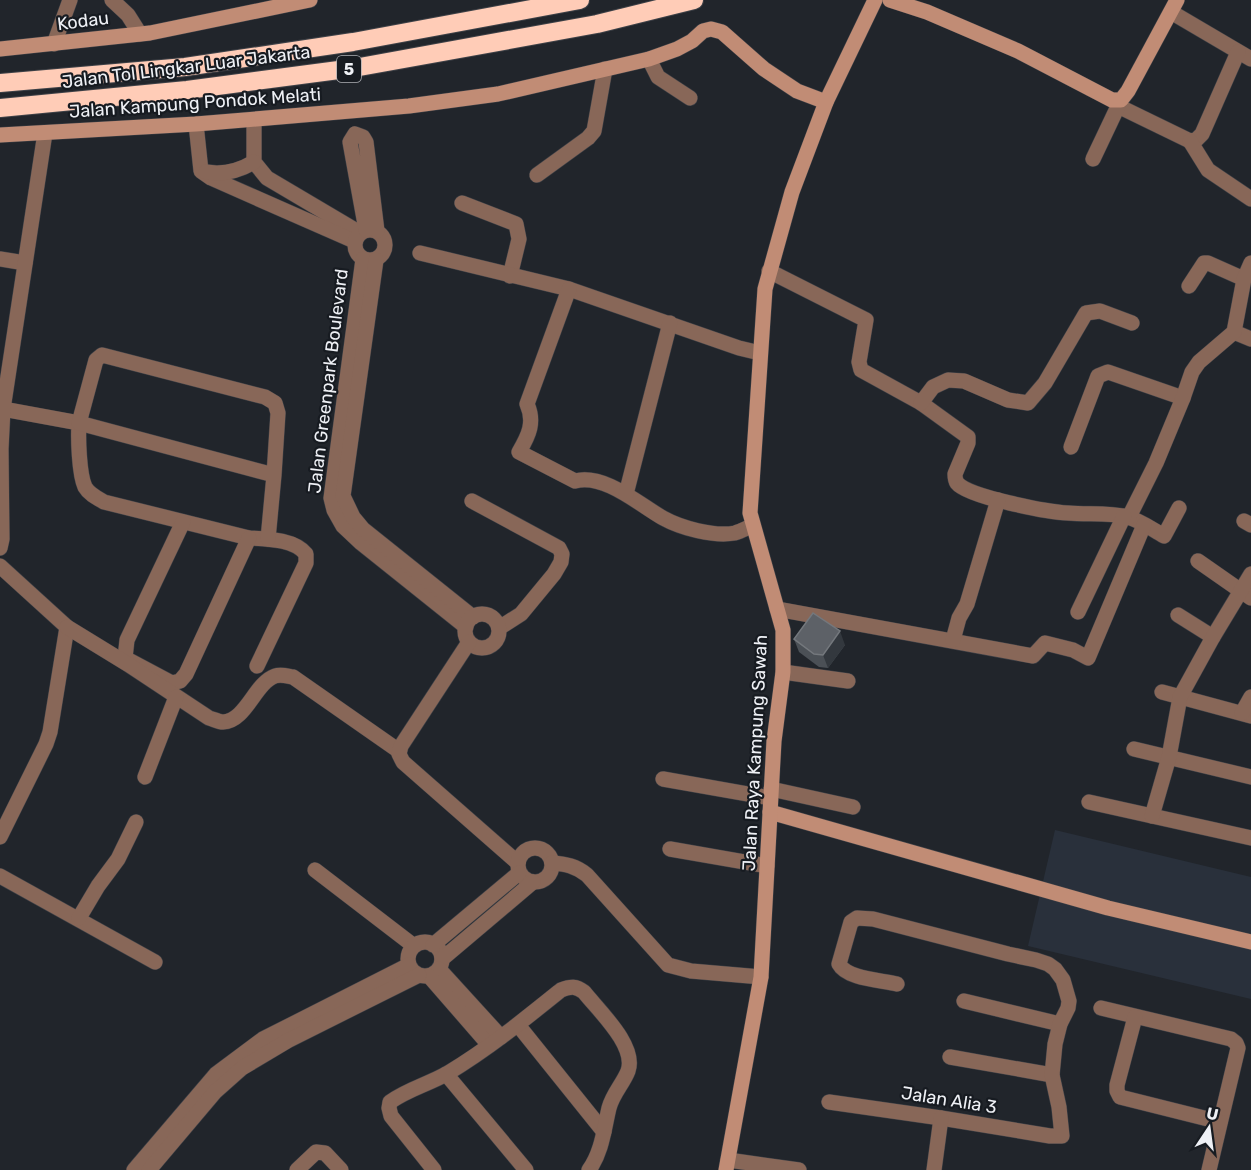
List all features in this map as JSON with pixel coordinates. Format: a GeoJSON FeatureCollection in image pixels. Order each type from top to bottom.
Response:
{"type":"FeatureCollection","features":[{"type":"Feature","properties":{"kind":"highway","name":"Jalan Tol Lingkar Luar Jakarta"},"geometry":{"type":"LineString","coordinates":[[0,83],[185,67],[353,42],[580,0]]}},
{"type":"Feature","properties":{"kind":"highway","name":"Jalan Tol Lingkar Luar Jakarta"},"geometry":{"type":"LineString","coordinates":[[0,108],[187,90],[354,68],[597,24],[694,0]]}},
{"type":"Feature","properties":{"kind":"street"},"geometry":{"type":"LineString","coordinates":[[54,44],[70,0]]}},
{"type":"Feature","properties":{"kind":"street"},"geometry":{"type":"LineString","coordinates":[[112,0],[128,15],[140,34]]}},
{"type":"Feature","properties":{"kind":"street","name":"Kodau"},"geometry":{"type":"LineString","coordinates":[[0,49],[140,34],[310,0]]}},
{"type":"Feature","properties":{"kind":"street","name":"Jalan Raya Kampung Sawah"},"geometry":{"type":"LineString","coordinates":[[727,1165],[761,977],[774,741],[783,672],[783,630],[750,513],[765,289],[792,192],[826,102],[874,0]]}},
{"type":"Feature","properties":{"kind":"street"},"geometry":{"type":"LineString","coordinates":[[890,0],[927,12],[998,42],[1190,141],[1208,170],[1251,199]]}},
{"type":"Feature","properties":{"kind":"street"},"geometry":{"type":"LineString","coordinates":[[1093,159],[1119,103],[1128,91],[1174,6],[1244,56],[1202,134],[1196,140],[1190,141]]}},
{"type":"Feature","properties":{"kind":"street","name":"Jalan Kampung Pondok Melati"},"geometry":{"type":"LineString","coordinates":[[0,135],[254,120],[409,106],[498,94],[649,58],[677,49],[692,41],[703,31],[711,29],[722,32],[764,69],[797,91],[826,102]]}},
{"type":"Feature","properties":{"kind":"street"},"geometry":{"type":"LineString","coordinates":[[649,58],[658,77],[690,98]]}},
{"type":"Feature","properties":{"kind":"street"},"geometry":{"type":"LineString","coordinates":[[537,175],[588,138],[594,131],[605,69]]}},
{"type":"Feature","properties":{"kind":"street"},"geometry":{"type":"LineString","coordinates":[[254,120],[254,162],[267,178],[365,234]]}},
{"type":"Feature","properties":{"kind":"street"},"geometry":{"type":"LineString","coordinates":[[196,124],[201,171],[211,178],[268,204],[365,234],[384,237],[386,246],[383,254],[369,260],[355,252],[365,234],[366,142],[363,137],[355,134],[350,142],[365,234]]}},
{"type":"Feature","properties":{"kind":"street"},"geometry":{"type":"LineString","coordinates":[[0,548],[3,409],[45,133]]}},
{"type":"Feature","properties":{"kind":"street"},"geometry":{"type":"LineString","coordinates":[[201,171],[223,173],[254,162]]}},
{"type":"Feature","properties":{"kind":"street"},"geometry":{"type":"LineString","coordinates":[[268,204],[279,186]]}},
{"type":"Feature","properties":{"kind":"street"},"geometry":{"type":"LineString","coordinates":[[462,203],[516,224],[519,239],[510,276]]}},
{"type":"Feature","properties":{"kind":"street"},"geometry":{"type":"LineString","coordinates":[[420,253],[569,289],[670,322],[739,348],[760,352]]}},
{"type":"Feature","properties":{"kind":"street"},"geometry":{"type":"LineString","coordinates":[[0,259],[25,263]]}},
{"type":"Feature","properties":{"kind":"street","name":"Jalan Greenpark Boulevard"},"geometry":{"type":"LineString","coordinates":[[369,260],[343,496],[346,506],[363,529],[469,622]]}},
{"type":"Feature","properties":{"kind":"street"},"geometry":{"type":"LineString","coordinates":[[1189,286],[1204,263],[1244,279]]}},
{"type":"Feature","properties":{"kind":"street"},"geometry":{"type":"LineString","coordinates":[[1078,612],[1156,463],[1192,372],[1199,362],[1234,332],[1244,279],[1251,263]]}},
{"type":"Feature","properties":{"kind":"street"},"geometry":{"type":"LineString","coordinates":[[769,271],[863,317],[866,323],[859,362],[861,370],[921,403],[969,439],[955,474],[956,483],[998,500],[1026,507],[1068,514],[1105,514],[1126,517],[1164,536],[1179,508]]}},
{"type":"Feature","properties":{"kind":"street"},"geometry":{"type":"LineString","coordinates":[[569,289],[527,404],[532,415],[532,426],[519,452],[575,481],[584,478],[626,494],[669,521],[704,532],[735,533],[752,526]]}},
{"type":"Feature","properties":{"kind":"street"},"geometry":{"type":"LineString","coordinates":[[921,403],[933,387],[948,380],[964,381],[1008,400],[1028,403],[1045,383],[1086,313],[1100,311],[1132,323]]}},
{"type":"Feature","properties":{"kind":"street"},"geometry":{"type":"LineString","coordinates":[[626,494],[670,322]]}},
{"type":"Feature","properties":{"kind":"street"},"geometry":{"type":"LineString","coordinates":[[1234,332],[1251,339]]}},
{"type":"Feature","properties":{"kind":"street"},"geometry":{"type":"LineString","coordinates":[[257,666],[306,563],[306,554],[302,549],[268,539],[249,538],[104,502],[94,497],[86,487],[78,439],[79,423],[96,360],[102,355],[265,397],[275,403],[278,413],[268,539]]}},
{"type":"Feature","properties":{"kind":"street"},"geometry":{"type":"LineString","coordinates":[[1071,447],[1098,376],[1102,374],[1108,372],[1183,398]]}},
{"type":"Feature","properties":{"kind":"street"},"geometry":{"type":"LineString","coordinates":[[3,409],[79,423],[274,475]]}},
{"type":"Feature","properties":{"kind":"street"},"geometry":{"type":"LineString","coordinates":[[953,640],[959,618],[967,603],[998,500]]}},
{"type":"Feature","properties":{"kind":"street"},"geometry":{"type":"LineString","coordinates":[[472,501],[559,548],[562,554],[561,562],[554,574],[522,614],[499,628]]}},
{"type":"Feature","properties":{"kind":"street"},"geometry":{"type":"LineString","coordinates":[[183,522],[127,640],[125,649],[125,658],[172,683],[180,681],[186,674],[249,538]]}},
{"type":"Feature","properties":{"kind":"street"},"geometry":{"type":"LineString","coordinates":[[777,609],[1033,656],[1045,643],[1073,650],[1088,658],[1144,525]]}},
{"type":"Feature","properties":{"kind":"street"},"geometry":{"type":"LineString","coordinates":[[1198,561],[1246,595]]}},
{"type":"Feature","properties":{"kind":"street"},"geometry":{"type":"LineString","coordinates":[[0,566],[67,627],[209,718],[222,722],[233,718],[273,676],[293,677],[399,751],[403,762],[519,864]]}},
{"type":"Feature","properties":{"kind":"street"},"geometry":{"type":"LineString","coordinates":[[1152,816],[1169,757],[1180,697],[1213,637],[1246,595],[1251,574]]}},
{"type":"Feature","properties":{"kind":"street"},"geometry":{"type":"LineString","coordinates":[[484,614],[494,618],[499,628],[497,639],[488,647],[473,645],[466,635],[469,622],[484,614]]}},
{"type":"Feature","properties":{"kind":"street"},"geometry":{"type":"LineString","coordinates":[[1178,615],[1213,637]]}},
{"type":"Feature","properties":{"kind":"street"},"geometry":{"type":"LineString","coordinates":[[0,837],[46,744],[67,627]]}},
{"type":"Feature","properties":{"kind":"street"},"geometry":{"type":"LineString","coordinates":[[399,751],[473,645]]}},
{"type":"Feature","properties":{"kind":"street"},"geometry":{"type":"LineString","coordinates":[[473,645],[416,733],[411,743],[410,754],[519,864],[525,879],[533,882]]}},
{"type":"Feature","properties":{"kind":"street"},"geometry":{"type":"LineString","coordinates":[[783,672],[848,681]]}},
{"type":"Feature","properties":{"kind":"street"},"geometry":{"type":"LineString","coordinates":[[1162,692],[1247,715],[1251,697]]}},
{"type":"Feature","properties":{"kind":"street"},"geometry":{"type":"LineString","coordinates":[[145,777],[176,697]]}},
{"type":"Feature","properties":{"kind":"street"},"geometry":{"type":"LineString","coordinates":[[1134,749],[1251,777]]}},
{"type":"Feature","properties":{"kind":"street"},"geometry":{"type":"LineString","coordinates":[[663,779],[770,800],[853,807]]}},
{"type":"Feature","properties":{"kind":"street"},"geometry":{"type":"LineString","coordinates":[[770,800],[1108,908],[1251,942]]}},
{"type":"Feature","properties":{"kind":"street"},"geometry":{"type":"LineString","coordinates":[[1089,802],[1251,838]]}},
{"type":"Feature","properties":{"kind":"street"},"geometry":{"type":"LineString","coordinates":[[79,918],[118,859],[136,822]]}},
{"type":"Feature","properties":{"kind":"street"},"geometry":{"type":"LineString","coordinates":[[148,1170],[215,1092],[242,1068],[289,1040],[427,969],[533,882],[547,877],[552,863],[547,853],[531,849],[519,864],[434,945]]}},
{"type":"Feature","properties":{"kind":"street"},"geometry":{"type":"LineString","coordinates":[[670,849],[767,866]]}},
{"type":"Feature","properties":{"kind":"street"},"geometry":{"type":"LineString","coordinates":[[552,863],[579,868],[587,875],[668,966],[691,971],[761,977]]}},
{"type":"Feature","properties":{"kind":"street"},"geometry":{"type":"LineString","coordinates":[[315,870],[414,946]]}},
{"type":"Feature","properties":{"kind":"street"},"geometry":{"type":"LineString","coordinates":[[0,876],[155,962]]}},
{"type":"Feature","properties":{"kind":"street"},"geometry":{"type":"LineString","coordinates":[[897,984],[851,974],[841,967],[839,964],[851,922],[857,918],[873,919],[1048,964],[1063,980],[1068,993],[1068,1008],[1060,1024],[1055,1044],[1052,1074],[950,1057]]}},
{"type":"Feature","properties":{"kind":"street"},"geometry":{"type":"LineString","coordinates":[[134,1170],[216,1074],[263,1039],[427,969],[439,951],[434,945],[420,943],[414,946],[409,953],[427,969],[495,1040]]}},
{"type":"Feature","properties":{"kind":"street"},"geometry":{"type":"LineString","coordinates":[[434,1170],[391,1116],[390,1102],[446,1074],[518,1025],[561,990],[578,987],[624,1042],[630,1059],[625,1076],[613,1095],[597,1158],[589,1170]]}},
{"type":"Feature","properties":{"kind":"street"},"geometry":{"type":"LineString","coordinates":[[964,1001],[1060,1024]]}},
{"type":"Feature","properties":{"kind":"street"},"geometry":{"type":"LineString","coordinates":[[1101,1008],[1230,1039],[1236,1043],[1238,1048],[1209,1170]]}},
{"type":"Feature","properties":{"kind":"street"},"geometry":{"type":"LineString","coordinates":[[1135,1017],[1117,1085],[1120,1097],[1220,1122]]}},
{"type":"Feature","properties":{"kind":"street"},"geometry":{"type":"LineString","coordinates":[[518,1025],[604,1132]]}},
{"type":"Feature","properties":{"kind":"street"},"geometry":{"type":"LineString","coordinates":[[446,1074],[526,1170]]}},
{"type":"Feature","properties":{"kind":"street","name":"Jalan Alia 3"},"geometry":{"type":"LineString","coordinates":[[829,1102],[1062,1136],[1052,1074]]}},
{"type":"Feature","properties":{"kind":"street"},"geometry":{"type":"LineString","coordinates":[[934,1170],[941,1118]]}},
{"type":"Feature","properties":{"kind":"street"},"geometry":{"type":"LineString","coordinates":[[297,1170],[316,1152],[325,1153],[341,1170]]}},
{"type":"Feature","properties":{"kind":"street"},"geometry":{"type":"LineString","coordinates":[[727,1165],[799,1170]]}},
{"type":"Feature","properties":{"kind":"shaded area"},"geometry":{"type":"Polygon","coordinates":[[[1055,830],[1251,877],[1251,999],[1028,946],[1055,830]]]}},
{"type":"Feature","properties":{"kind":"building"},"geometry":{"type":"Polygon","coordinates":[[[813,613],[840,631],[823,655],[814,654],[794,639],[813,613]]]}}]}
